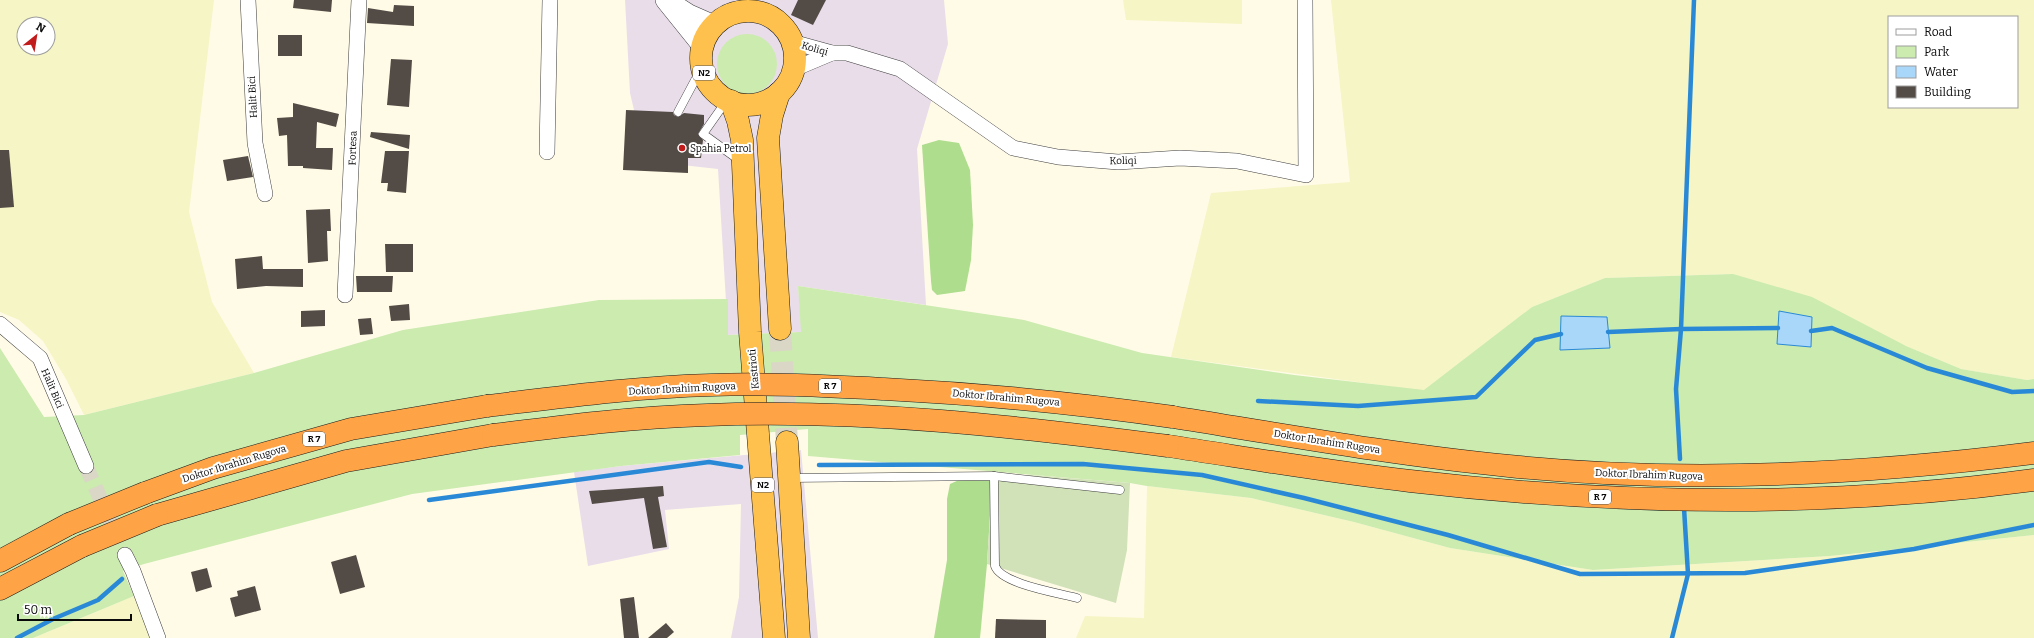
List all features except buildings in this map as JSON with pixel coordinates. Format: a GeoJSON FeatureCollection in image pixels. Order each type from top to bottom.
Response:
{"type":"FeatureCollection","features":[{"type":"Feature","properties":{"kind":"highway"},"geometry":{"type":"LineString","coordinates":[[768,0],[776,20]]}},
{"type":"Feature","properties":{"kind":"highway"},"geometry":{"type":"LineString","coordinates":[[702,57],[707,35],[722,14],[750,10],[764,13],[776,20],[786,29],[792,42],[795,55],[794,69],[788,82],[769,100],[756,104],[743,104],[729,100]]}},
{"type":"Feature","properties":{"kind":"highway","name":"N2"},"geometry":{"type":"LineString","coordinates":[[702,57],[711,86],[729,100]]}},
{"type":"Feature","properties":{"kind":"highway"},"geometry":{"type":"LineString","coordinates":[[779,92],[772,115],[768,138],[780,330]]}},
{"type":"Feature","properties":{"kind":"highway","name":"Kastrioti"},"geometry":{"type":"LineString","coordinates":[[729,100],[738,121],[743,163],[750,332],[774,638]]}},
{"type":"Feature","properties":{"kind":"highway","name":"Doktor Ibrahim Rugova"},"geometry":{"type":"LineString","coordinates":[[0,561],[69,524],[145,493],[213,468],[351,428],[487,406],[594,393],[711,385],[814,385],[970,393],[1085,404],[1391,452],[1509,466],[1633,475],[1786,475],[1955,463],[2034,453]]}},
{"type":"Feature","properties":{"kind":"highway","name":"R 7"},"geometry":{"type":"LineString","coordinates":[[0,589],[82,546],[157,515],[346,461],[493,435],[598,421],[706,414],[792,414],[976,423],[1168,446],[1410,481],[1543,493],[1641,499],[1818,498],[1965,489],[2034,480]]}},
{"type":"Feature","properties":{"kind":"highway"},"geometry":{"type":"LineString","coordinates":[[787,442],[799,638]]}},
{"type":"Feature","properties":{"kind":"street","name":"Halit Bici"},"geometry":{"type":"LineString","coordinates":[[248,0],[255,143],[265,194]]}},
{"type":"Feature","properties":{"kind":"street","name":"Fortesa"},"geometry":{"type":"LineString","coordinates":[[345,295],[359,0]]}},
{"type":"Feature","properties":{"kind":"street"},"geometry":{"type":"LineString","coordinates":[[547,152],[550,0]]}},
{"type":"Feature","properties":{"kind":"street"},"geometry":{"type":"LineString","coordinates":[[665,0],[702,57]]}},
{"type":"Feature","properties":{"kind":"street"},"geometry":{"type":"LineString","coordinates":[[668,0],[688,14],[722,14]]}},
{"type":"Feature","properties":{"kind":"street","name":"Koliqi"},"geometry":{"type":"LineString","coordinates":[[792,42],[832,53],[847,53],[900,69],[1013,148],[1058,157],[1118,162],[1180,158],[1238,161],[1306,175],[1305,0]]}},
{"type":"Feature","properties":{"kind":"street"},"geometry":{"type":"LineString","coordinates":[[794,69],[832,53]]}},
{"type":"Feature","properties":{"kind":"street","name":"Halit Bici"},"geometry":{"type":"LineString","coordinates":[[0,324],[40,358],[86,466]]}},
{"type":"Feature","properties":{"kind":"street"},"geometry":{"type":"LineString","coordinates":[[125,555],[134,571],[158,638]]}},
{"type":"Feature","properties":{"kind":"lane"},"geometry":{"type":"LineString","coordinates":[[678,112],[702,57]]}},
{"type":"Feature","properties":{"kind":"lane"},"geometry":{"type":"LineString","coordinates":[[729,100],[703,134],[743,163]]}},
{"type":"Feature","properties":{"kind":"lane"},"geometry":{"type":"LineString","coordinates":[[789,478],[994,476],[1120,490]]}},
{"type":"Feature","properties":{"kind":"lane"},"geometry":{"type":"LineString","coordinates":[[994,476],[996,571],[1000,575],[1019,583],[1077,598]]}},
{"type":"Feature","properties":{"kind":"shaded area"},"geometry":{"type":"Polygon","coordinates":[[[625,0],[944,0],[948,44],[917,149],[926,305],[798,286],[802,332],[728,335],[718,169],[646,161],[630,93],[625,0]]]}},
{"type":"Feature","properties":{"kind":"shaded area"},"geometry":{"type":"Polygon","coordinates":[[[801,450],[818,638],[731,638],[739,597],[741,504],[665,510],[669,549],[588,566],[574,472],[621,466],[801,450]]]}},
{"type":"Feature","properties":{"kind":"green space"},"geometry":{"type":"Polygon","coordinates":[[[0,0],[214,0],[189,212],[212,302],[254,373],[84,415],[66,379],[43,341],[19,320],[0,312],[0,0]]]}},
{"type":"Feature","properties":{"kind":"green space"},"geometry":{"type":"Polygon","coordinates":[[[1123,0],[1242,0],[1242,24],[1126,20],[1123,0]]]}},
{"type":"Feature","properties":{"kind":"green space"},"geometry":{"type":"Polygon","coordinates":[[[1331,0],[2034,0],[2034,379],[2027,380],[1961,369],[1733,274],[1605,278],[1532,307],[1424,391],[1171,357],[1211,193],[1350,182],[1331,0]]]}},
{"type":"Feature","properties":{"kind":"green space"},"geometry":{"type":"Polygon","coordinates":[[[747,34],[764,39],[772,47],[777,64],[772,81],[764,89],[747,94],[730,89],[722,81],[717,64],[722,47],[730,39],[747,34]]]}},
{"type":"Feature","properties":{"kind":"green space"},"geometry":{"type":"Polygon","coordinates":[[[939,140],[959,143],[970,170],[973,225],[971,260],[965,291],[937,295],[932,290],[931,281],[922,145],[939,140]]]}},
{"type":"Feature","properties":{"kind":"green space"},"geometry":{"type":"Polygon","coordinates":[[[1733,274],[1812,297],[1906,346],[1961,369],[2027,380],[2034,379],[2034,535],[1830,556],[1593,570],[1450,548],[1354,522],[1251,498],[1130,483],[808,456],[808,429],[740,435],[740,455],[621,466],[412,494],[144,564],[123,571],[134,596],[33,638],[0,638],[0,348],[44,417],[84,415],[254,373],[403,330],[599,300],[728,299],[728,335],[801,332],[798,286],[1024,320],[1142,353],[1294,375],[1424,390],[1532,307],[1605,278],[1733,274]]]}},
{"type":"Feature","properties":{"kind":"green space"},"geometry":{"type":"Polygon","coordinates":[[[1031,475],[1130,483],[1127,550],[1116,603],[987,564],[992,483],[1031,475]]]}},
{"type":"Feature","properties":{"kind":"green space"},"geometry":{"type":"Polygon","coordinates":[[[968,476],[988,480],[992,483],[987,564],[980,638],[934,638],[947,560],[947,499],[950,484],[968,476]]]}},
{"type":"Feature","properties":{"kind":"green space"},"geometry":{"type":"Polygon","coordinates":[[[1147,486],[1251,498],[1354,522],[1450,548],[1593,570],[1830,556],[2034,535],[2034,638],[1076,638],[1085,616],[1144,618],[1147,486]]]}},
{"type":"Feature","properties":{"kind":"green space"},"geometry":{"type":"Polygon","coordinates":[[[134,596],[151,638],[33,638],[134,596]]]}},
{"type":"Feature","properties":{"kind":"water"},"geometry":{"type":"Polygon","coordinates":[[[1779,311],[1812,317],[1811,347],[1777,344],[1779,311]]]}},
{"type":"Feature","properties":{"kind":"water"},"geometry":{"type":"Polygon","coordinates":[[[1561,316],[1607,317],[1610,348],[1560,350],[1561,316]]]}},
{"type":"Feature","properties":{"kind":"waterway"},"geometry":{"type":"LineString","coordinates":[[1680,459],[1676,389],[1681,329],[1694,0]]}},
{"type":"Feature","properties":{"kind":"waterway"},"geometry":{"type":"LineString","coordinates":[[1608,332],[1681,329],[1778,328]]}},
{"type":"Feature","properties":{"kind":"waterway"},"geometry":{"type":"LineString","coordinates":[[1811,331],[1832,328],[1927,368],[2012,392],[2034,391]]}},
{"type":"Feature","properties":{"kind":"waterway"},"geometry":{"type":"LineString","coordinates":[[1258,401],[1358,406],[1476,397],[1535,340],[1561,334]]}},
{"type":"Feature","properties":{"kind":"waterway"},"geometry":{"type":"LineString","coordinates":[[429,500],[709,462],[741,467]]}},
{"type":"Feature","properties":{"kind":"waterway"},"geometry":{"type":"LineString","coordinates":[[819,465],[1083,464],[1202,475],[1304,498],[1448,535],[1580,574],[1745,573],[1914,549],[2034,525]]}},
{"type":"Feature","properties":{"kind":"waterway"},"geometry":{"type":"LineString","coordinates":[[1672,638],[1688,574],[1684,508]]}},
{"type":"Feature","properties":{"kind":"waterway"},"geometry":{"type":"LineString","coordinates":[[17,638],[53,619],[98,600],[122,579]]}},
{"type":"Feature","properties":{"kind":"tunnel"},"geometry":{"type":"LineString","coordinates":[[780,329],[787,442]]}},
{"type":"Feature","properties":{"kind":"tunnel"},"geometry":{"type":"LineString","coordinates":[[86,466],[125,555]]}},
{"type":"Feature","properties":{"kind":"place","name":"Spahia Petrol"},"geometry":{"type":"Point","coordinates":[682,148]}}]}
